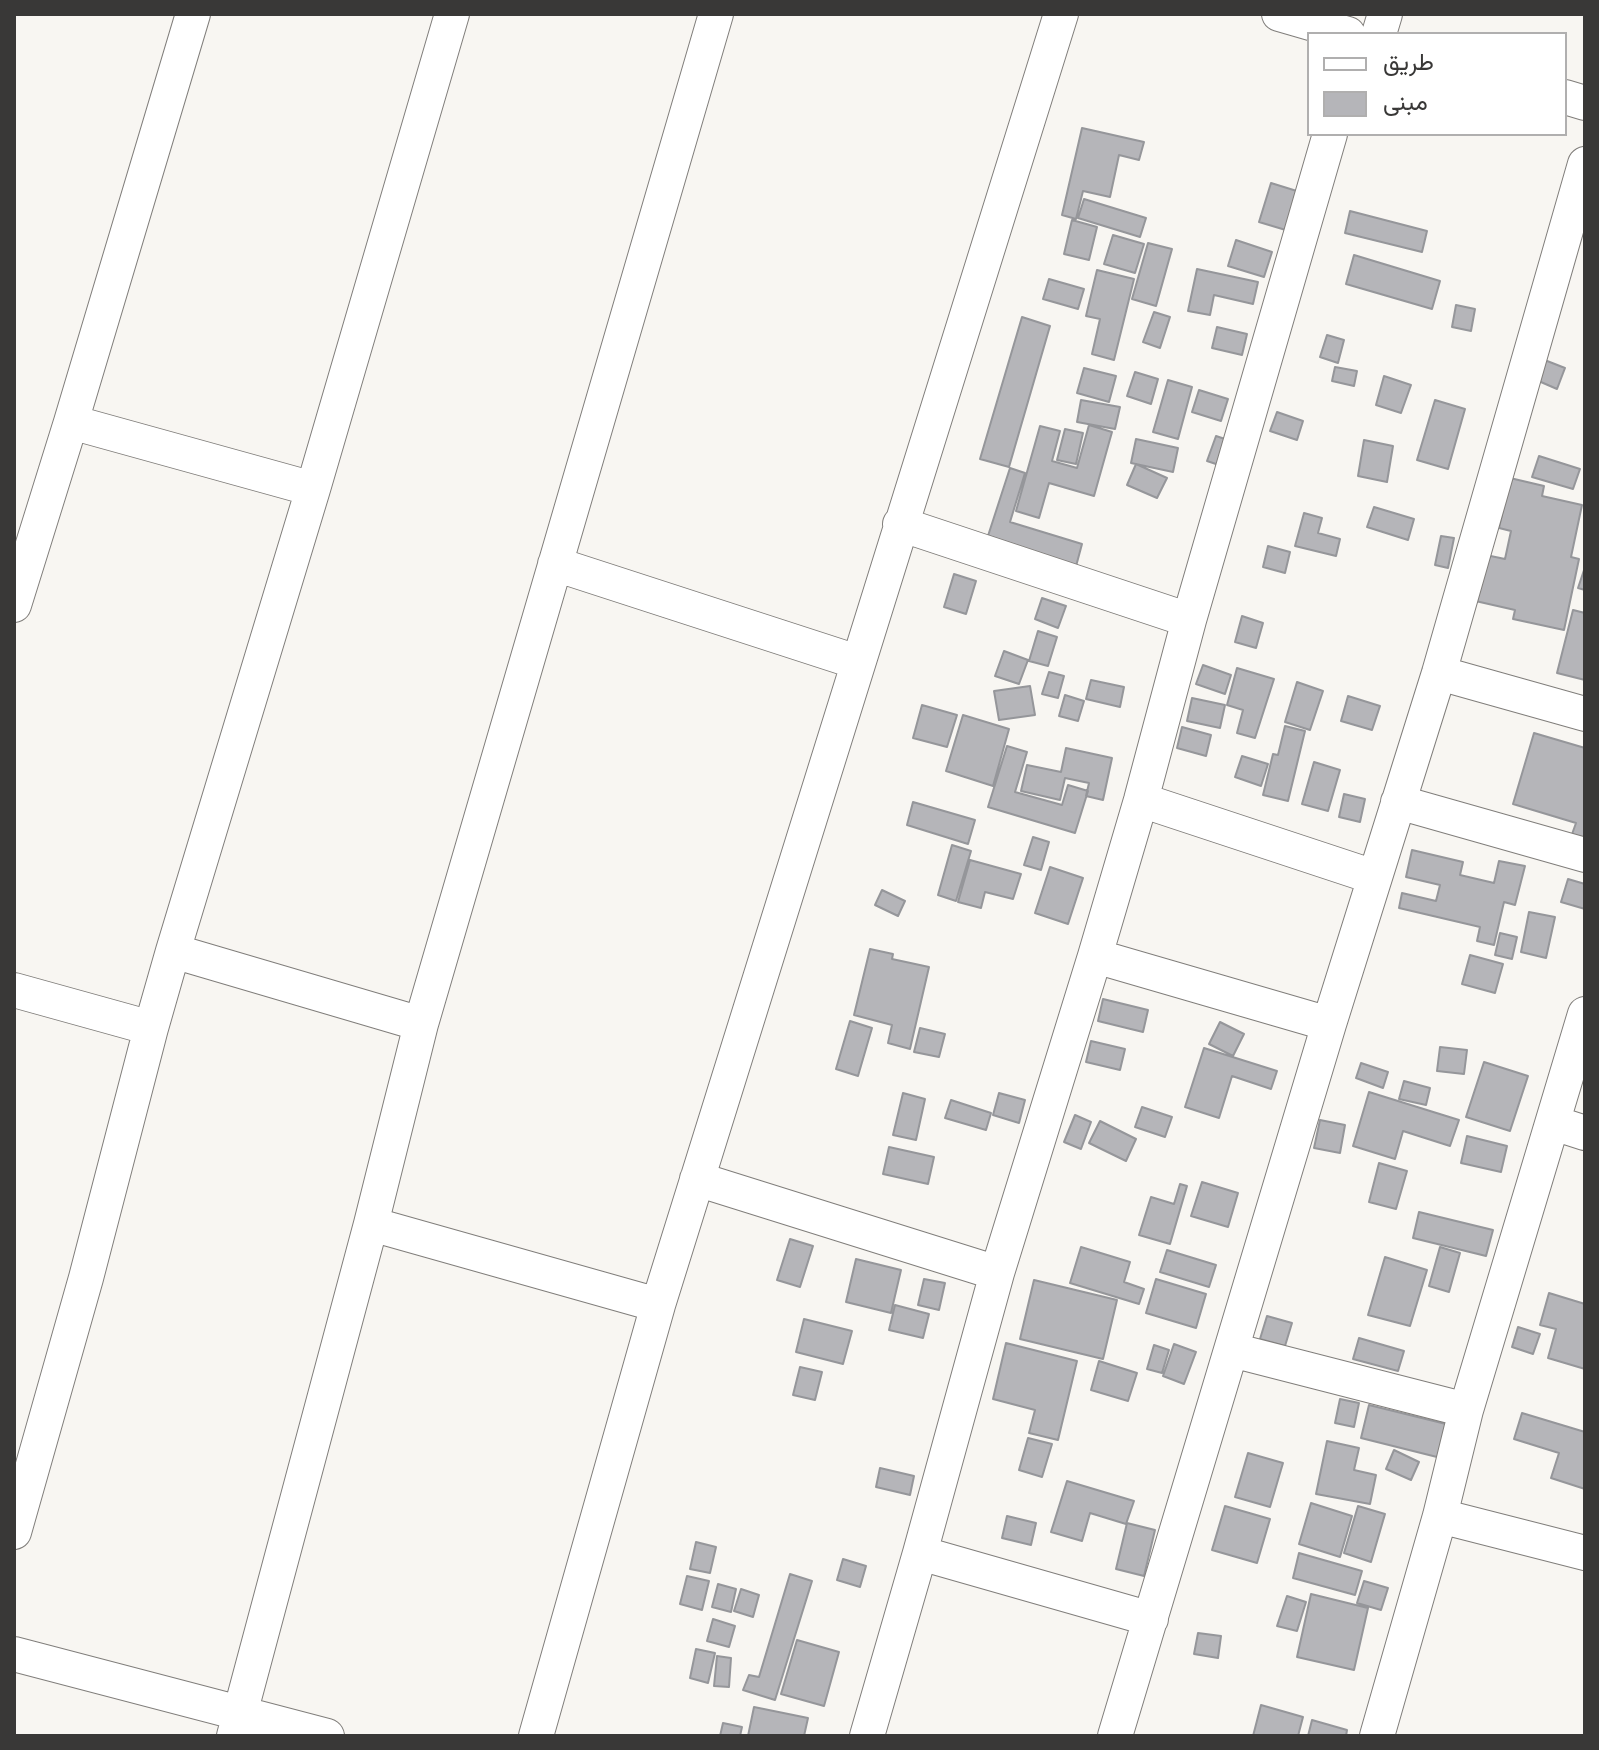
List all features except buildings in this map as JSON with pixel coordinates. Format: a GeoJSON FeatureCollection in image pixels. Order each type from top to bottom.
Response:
{"type":"FeatureCollection","features":[{"type":"Feature","properties":{"kind":"street"},"geometry":{"type":"LineString","coordinates":[[14,605],[23,538],[71,422],[193,14]]}},
{"type":"Feature","properties":{"kind":"street"},"geometry":{"type":"LineString","coordinates":[[14,1532],[86,1278],[173,951],[452,14]]}},
{"type":"Feature","properties":{"kind":"street"},"geometry":{"type":"LineString","coordinates":[[237,1724],[371,1224],[421,1024],[716,14]]}},
{"type":"Feature","properties":{"kind":"street"},"geometry":{"type":"LineString","coordinates":[[536,1736],[658,1305],[1061,14]]}},
{"type":"Feature","properties":{"kind":"street"},"geometry":{"type":"LineString","coordinates":[[1279,14],[1341,32]]}},
{"type":"Feature","properties":{"kind":"street"},"geometry":{"type":"LineString","coordinates":[[878,1733],[920,1553],[997,1273],[1141,800],[1189,620],[1329,136]]}},
{"type":"Feature","properties":{"kind":"street"},"geometry":{"type":"LineString","coordinates":[[1115,1736],[1329,1024],[1439,673],[1585,164]]}},
{"type":"Feature","properties":{"kind":"street"},"geometry":{"type":"LineString","coordinates":[[71,422],[313,489]]}},
{"type":"Feature","properties":{"kind":"street"},"geometry":{"type":"LineString","coordinates":[[900,524],[1189,620]]}},
{"type":"Feature","properties":{"kind":"street"},"geometry":{"type":"LineString","coordinates":[[555,564],[857,662]]}},
{"type":"Feature","properties":{"kind":"street"},"geometry":{"type":"LineString","coordinates":[[1439,673],[1585,714]]}},
{"type":"Feature","properties":{"kind":"street"},"geometry":{"type":"LineString","coordinates":[[1141,800],[1374,877]]}},
{"type":"Feature","properties":{"kind":"street"},"geometry":{"type":"LineString","coordinates":[[1398,802],[1585,855]]}},
{"type":"Feature","properties":{"kind":"street"},"geometry":{"type":"LineString","coordinates":[[173,951],[421,1024]]}},
{"type":"Feature","properties":{"kind":"street"},"geometry":{"type":"LineString","coordinates":[[1095,956],[1329,1024]]}},
{"type":"Feature","properties":{"kind":"street"},"geometry":{"type":"LineString","coordinates":[[14,990],[151,1028]]}},
{"type":"Feature","properties":{"kind":"street"},"geometry":{"type":"LineString","coordinates":[[1377,1736],[1440,1516],[1466,1410],[1569,1128],[1585,1014]]}},
{"type":"Feature","properties":{"kind":"street"},"geometry":{"type":"LineString","coordinates":[[697,1179],[997,1273]]}},
{"type":"Feature","properties":{"kind":"street"},"geometry":{"type":"LineString","coordinates":[[371,1224],[658,1305]]}},
{"type":"Feature","properties":{"kind":"street"},"geometry":{"type":"LineString","coordinates":[[1232,1350],[1466,1410]]}},
{"type":"Feature","properties":{"kind":"street"},"geometry":{"type":"LineString","coordinates":[[1440,1516],[1585,1553]]}},
{"type":"Feature","properties":{"kind":"street"},"geometry":{"type":"LineString","coordinates":[[920,1553],[1151,1619]]}},
{"type":"Feature","properties":{"kind":"street"},"geometry":{"type":"LineString","coordinates":[[14,1654],[237,1724],[327,1736]]}}]}
